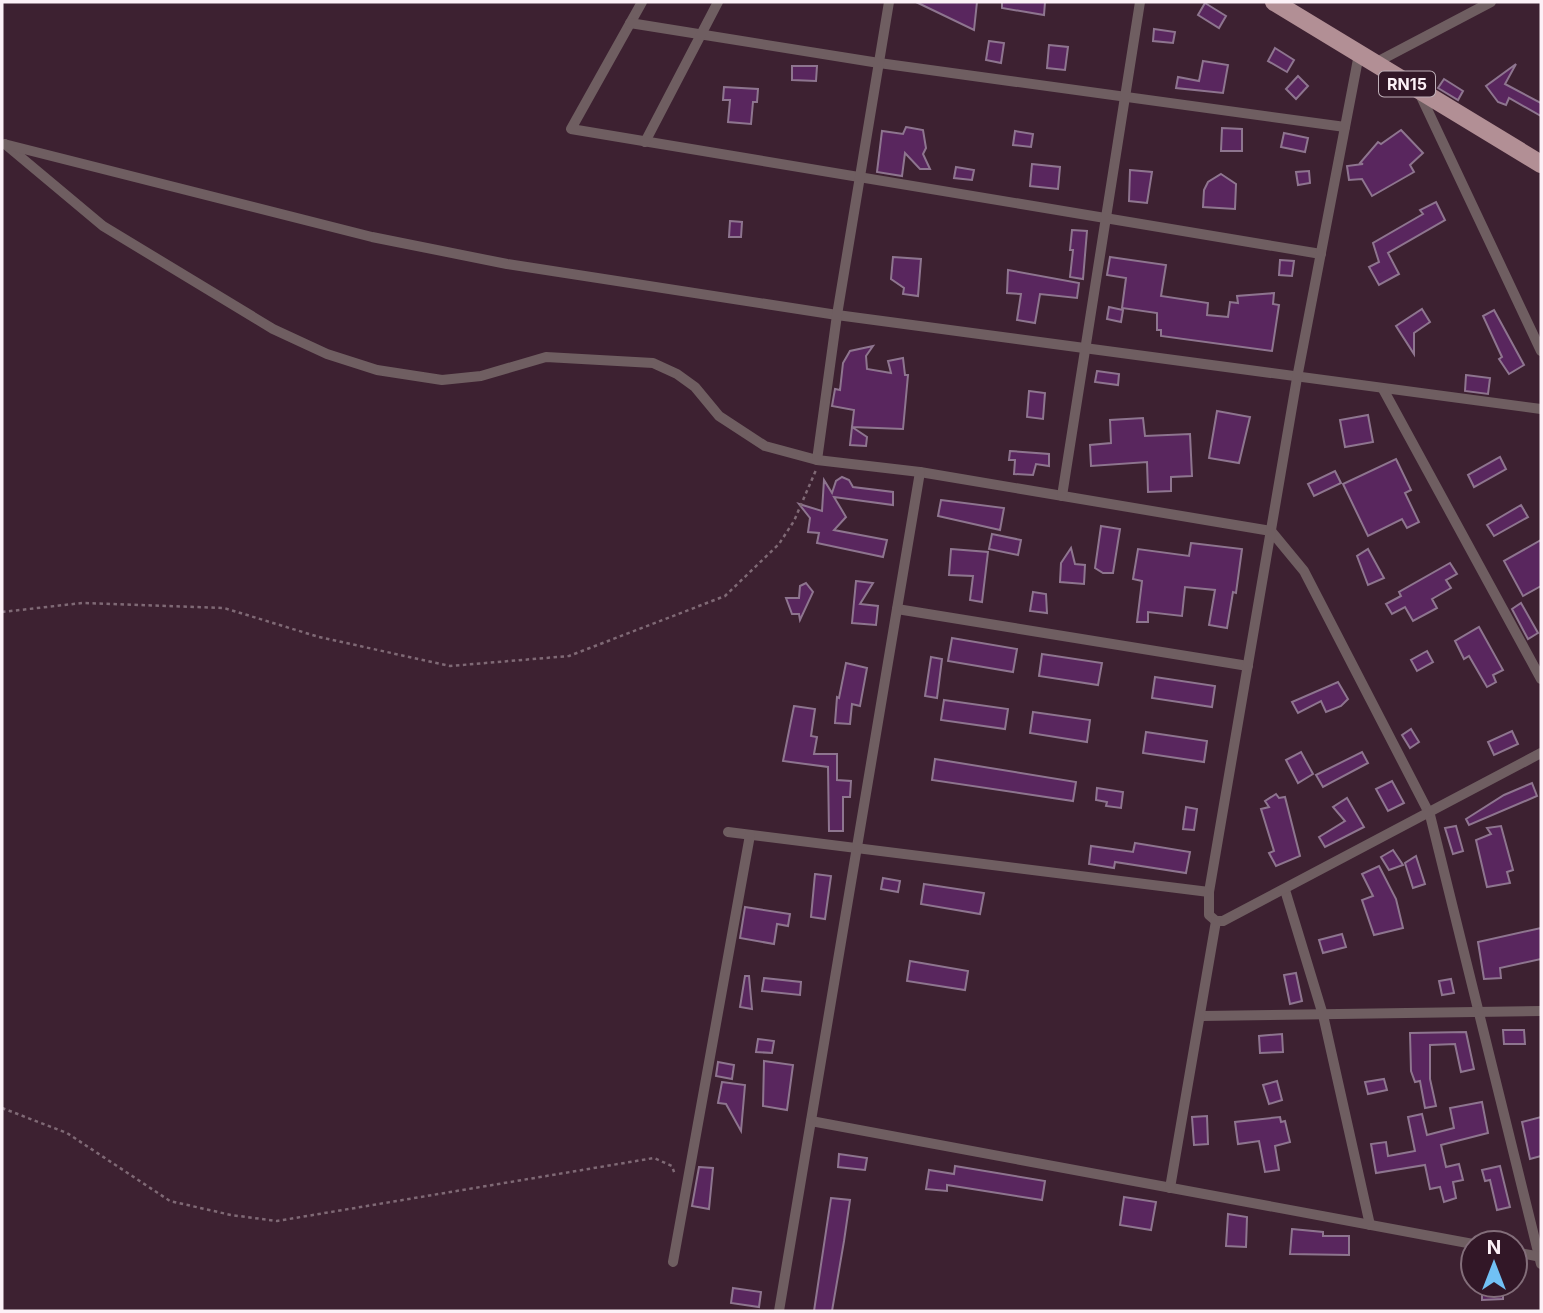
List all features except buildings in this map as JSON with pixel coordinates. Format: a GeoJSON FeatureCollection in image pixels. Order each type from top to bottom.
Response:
{"type":"FeatureCollection","features":[{"type":"Feature","properties":{"kind":"main road","name":"RN15"},"geometry":{"type":"LineString","coordinates":[[1274,2],[1418,90],[1538,158]]}},
{"type":"Feature","properties":{"kind":"street"},"geometry":{"type":"LineString","coordinates":[[642,2],[571,129],[1321,254]]}},
{"type":"Feature","properties":{"kind":"street"},"geometry":{"type":"LineString","coordinates":[[645,142],[718,2]]}},
{"type":"Feature","properties":{"kind":"street"},"geometry":{"type":"LineString","coordinates":[[817,460],[889,2]]}},
{"type":"Feature","properties":{"kind":"street"},"geometry":{"type":"LineString","coordinates":[[1062,496],[1140,2]]}},
{"type":"Feature","properties":{"kind":"street"},"geometry":{"type":"LineString","coordinates":[[1375,63],[1492,2]]}},
{"type":"Feature","properties":{"kind":"street"},"geometry":{"type":"LineString","coordinates":[[630,23],[879,63],[1345,127]]}},
{"type":"Feature","properties":{"kind":"street"},"geometry":{"type":"LineString","coordinates":[[1359,54],[1297,378],[1209,892],[1209,915],[1216,921],[1223,921],[1430,815],[1541,753]]}},
{"type":"Feature","properties":{"kind":"street"},"geometry":{"type":"LineString","coordinates":[[1418,90],[1541,351]]}},
{"type":"Feature","properties":{"kind":"street"},"geometry":{"type":"LineString","coordinates":[[3,144],[445,253],[838,315],[1541,409]]}},
{"type":"Feature","properties":{"kind":"street"},"geometry":{"type":"LineString","coordinates":[[3,144],[103,226],[273,329],[327,354],[377,370],[442,380],[481,376],[546,357],[653,363],[686,381],[719,416],[765,446],[817,460],[920,472],[1271,531],[1304,571],[1430,815],[1541,1259]]}},
{"type":"Feature","properties":{"kind":"street"},"geometry":{"type":"LineString","coordinates":[[1383,389],[1541,679]]}},
{"type":"Feature","properties":{"kind":"street"},"geometry":{"type":"LineString","coordinates":[[779,1311],[920,472]]}},
{"type":"Feature","properties":{"kind":"street"},"geometry":{"type":"LineString","coordinates":[[897,609],[1248,666]]}},
{"type":"Feature","properties":{"kind":"street"},"geometry":{"type":"LineString","coordinates":[[728,832],[1209,892]]}},
{"type":"Feature","properties":{"kind":"street"},"geometry":{"type":"LineString","coordinates":[[673,1262],[750,835]]}},
{"type":"Feature","properties":{"kind":"street"},"geometry":{"type":"LineString","coordinates":[[1285,890],[1323,1015],[1370,1225]]}},
{"type":"Feature","properties":{"kind":"street"},"geometry":{"type":"LineString","coordinates":[[1170,1188],[1202,1016],[1216,921]]}},
{"type":"Feature","properties":{"kind":"street"},"geometry":{"type":"LineString","coordinates":[[1202,1016],[1541,1011]]}},
{"type":"Feature","properties":{"kind":"street"},"geometry":{"type":"LineString","coordinates":[[811,1121],[1459,1241]]}},
{"type":"Feature","properties":{"kind":"path"},"geometry":{"type":"LineString","coordinates":[[2,612],[82,603],[224,608],[318,637],[450,666],[569,656],[725,596],[779,544],[794,521],[816,474],[817,460]]}},
{"type":"Feature","properties":{"kind":"path"},"geometry":{"type":"LineString","coordinates":[[2,1108],[67,1133],[170,1201],[231,1215],[277,1221],[654,1158],[673,1166],[676,1176]]}}]}
